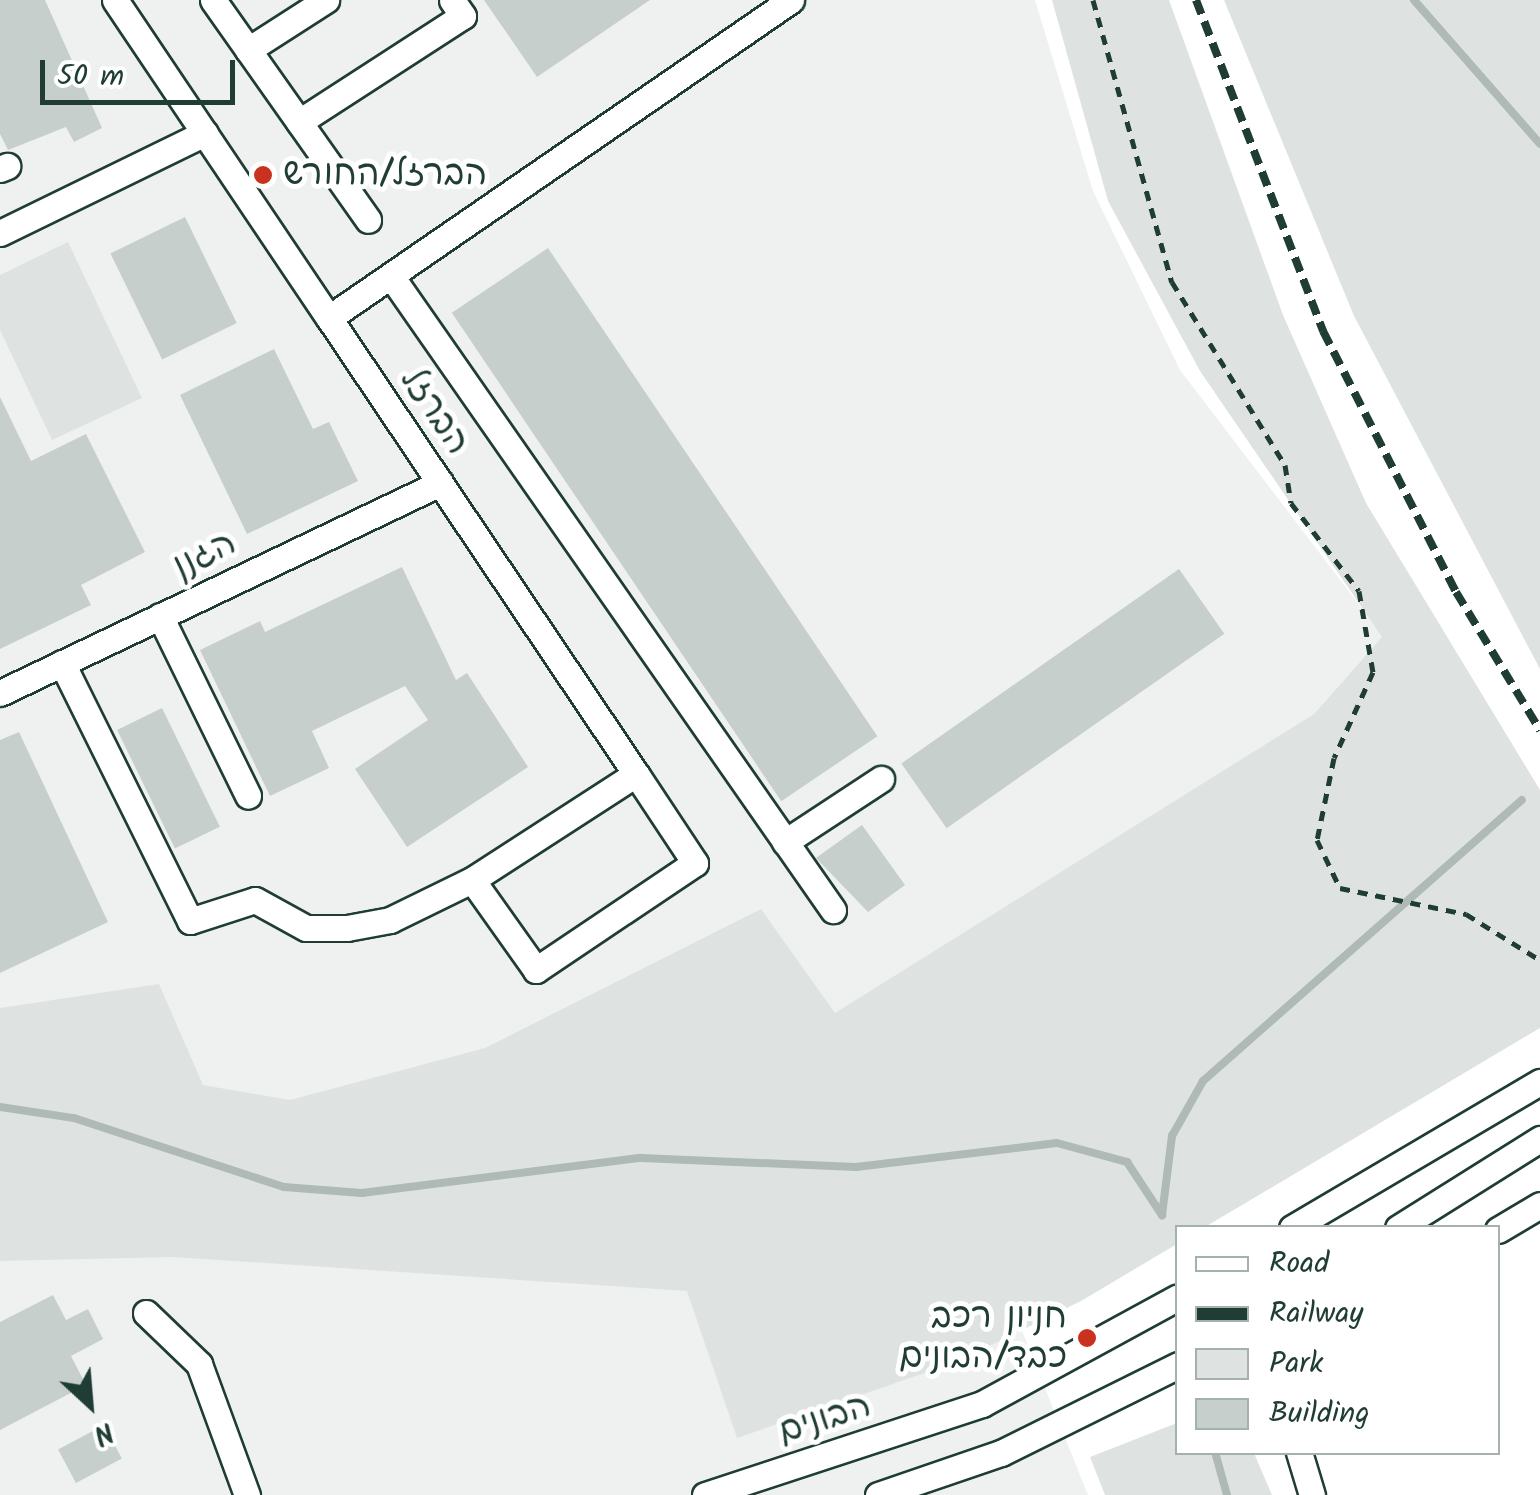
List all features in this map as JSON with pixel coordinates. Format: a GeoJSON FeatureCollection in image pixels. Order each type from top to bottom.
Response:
{"type":"FeatureCollection","features":[{"type":"Feature","properties":{"kind":"street","name":"הברזל"},"geometry":{"type":"LineString","coordinates":[[116,0],[696,863],[536,970],[472,880]]}},
{"type":"Feature","properties":{"kind":"street"},"geometry":{"type":"LineString","coordinates":[[213,0],[368,220]]}},
{"type":"Feature","properties":{"kind":"street"},"geometry":{"type":"LineString","coordinates":[[248,50],[326,0]]}},
{"type":"Feature","properties":{"kind":"street"},"geometry":{"type":"LineString","coordinates":[[299,122],[462,16],[452,0]]}},
{"type":"Feature","properties":{"kind":"street"},"geometry":{"type":"LineString","coordinates":[[329,318],[791,0]]}},
{"type":"Feature","properties":{"kind":"street"},"geometry":{"type":"LineString","coordinates":[[0,234],[204,133]]}},
{"type":"Feature","properties":{"kind":"street"},"geometry":{"type":"LineString","coordinates":[[391,276],[832,910]]}},
{"type":"Feature","properties":{"kind":"street","name":"הגנן"},"geometry":{"type":"LineString","coordinates":[[0,693],[440,483]]}},
{"type":"Feature","properties":{"kind":"street"},"geometry":{"type":"LineString","coordinates":[[160,616],[248,796]]}},
{"type":"Feature","properties":{"kind":"street"},"geometry":{"type":"LineString","coordinates":[[62,663],[190,921],[255,900],[306,928],[347,928],[390,920],[472,880],[636,774]]}},
{"type":"Feature","properties":{"kind":"street"},"geometry":{"type":"LineString","coordinates":[[785,842],[881,779]]}},
{"type":"Feature","properties":{"kind":"street"},"geometry":{"type":"LineString","coordinates":[[1297,1225],[1540,1082]]}},
{"type":"Feature","properties":{"kind":"street"},"geometry":{"type":"LineString","coordinates":[[1403,1225],[1540,1140]]}},
{"type":"Feature","properties":{"kind":"street"},"geometry":{"type":"LineString","coordinates":[[1500,1229],[1540,1204]]}},
{"type":"Feature","properties":{"kind":"street","name":"הבונים"},"geometry":{"type":"LineString","coordinates":[[717,1493],[982,1404],[1175,1299]]}},
{"type":"Feature","properties":{"kind":"street"},"geometry":{"type":"LineString","coordinates":[[146,1313],[199,1364],[247,1495]]}},
{"type":"Feature","properties":{"kind":"street"},"geometry":{"type":"LineString","coordinates":[[878,1495],[1001,1453],[1175,1366]]}},
{"type":"Feature","properties":{"kind":"street"},"geometry":{"type":"LineString","coordinates":[[1300,1455],[1312,1495]]}},
{"type":"Feature","properties":{"kind":"path"},"geometry":{"type":"LineString","coordinates":[[1093,0],[1172,282],[1285,465],[1291,503],[1359,590],[1373,672],[1334,758],[1317,840],[1340,888],[1466,914],[1540,960]]}},
{"type":"Feature","properties":{"kind":"shaded area"},"geometry":{"type":"Polygon","coordinates":[[[0,0],[1035,0],[1093,191],[1180,370],[1383,636],[1314,714],[886,992],[1088,1495],[0,1495],[0,0]]]}},
{"type":"Feature","properties":{"kind":"green space"},"geometry":{"type":"Polygon","coordinates":[[[1052,0],[1169,0],[1283,315],[1366,503],[1540,790],[1540,1028],[1208,1225],[1175,1225],[1175,1245],[1081,1301],[959,1361],[737,1438],[687,1291],[173,1257],[0,1261],[0,1008],[159,984],[203,1085],[290,1100],[485,1048],[761,909],[835,1013],[1314,714],[1382,637],[1200,371],[1108,201],[1052,0]]]}},
{"type":"Feature","properties":{"kind":"green space"},"geometry":{"type":"Polygon","coordinates":[[[1224,0],[1540,0],[1540,669],[1354,316],[1224,0]]]}},
{"type":"Feature","properties":{"kind":"green space"},"geometry":{"type":"Polygon","coordinates":[[[68,242],[142,398],[52,440],[0,330],[0,275],[68,242]]]}},
{"type":"Feature","properties":{"kind":"green space"},"geometry":{"type":"Polygon","coordinates":[[[1175,1424],[1175,1455],[1255,1455],[1272,1495],[1105,1495],[1090,1457],[1175,1424]]]}},
{"type":"Feature","properties":{"kind":"building"},"geometry":{"type":"Polygon","coordinates":[[[0,0],[45,0],[102,128],[74,142],[66,127],[8,150],[0,134],[0,0]]]}},
{"type":"Feature","properties":{"kind":"building"},"geometry":{"type":"Polygon","coordinates":[[[484,0],[650,0],[537,77],[484,0]]]}},
{"type":"Feature","properties":{"kind":"building"},"geometry":{"type":"Polygon","coordinates":[[[185,217],[237,323],[162,359],[110,253],[185,217]]]}},
{"type":"Feature","properties":{"kind":"building"},"geometry":{"type":"Polygon","coordinates":[[[548,248],[877,736],[781,801],[452,313],[548,248]]]}},
{"type":"Feature","properties":{"kind":"building"},"geometry":{"type":"Polygon","coordinates":[[[274,349],[313,429],[329,422],[358,481],[247,534],[180,395],[274,349]]]}},
{"type":"Feature","properties":{"kind":"building"},"geometry":{"type":"Polygon","coordinates":[[[0,397],[31,461],[86,434],[145,552],[81,585],[91,605],[0,649],[0,397]]]}},
{"type":"Feature","properties":{"kind":"building"},"geometry":{"type":"Polygon","coordinates":[[[402,567],[456,680],[467,673],[528,767],[407,847],[355,769],[428,720],[405,686],[312,731],[329,768],[270,796],[200,650],[260,621],[265,632],[402,567]]]}},
{"type":"Feature","properties":{"kind":"building"},"geometry":{"type":"Polygon","coordinates":[[[1179,569],[1224,634],[947,828],[901,763],[1179,569]]]}},
{"type":"Feature","properties":{"kind":"building"},"geometry":{"type":"Polygon","coordinates":[[[162,708],[220,827],[175,849],[117,730],[162,708]]]}},
{"type":"Feature","properties":{"kind":"building"},"geometry":{"type":"Polygon","coordinates":[[[19,732],[108,922],[0,973],[0,740],[19,732]]]}},
{"type":"Feature","properties":{"kind":"building"},"geometry":{"type":"Polygon","coordinates":[[[862,825],[905,885],[868,912],[816,858],[862,825]]]}},
{"type":"Feature","properties":{"kind":"building"},"geometry":{"type":"Polygon","coordinates":[[[53,1295],[66,1320],[88,1309],[103,1339],[71,1356],[86,1385],[0,1430],[0,1322],[53,1295]]]}},
{"type":"Feature","properties":{"kind":"building"},"geometry":{"type":"Polygon","coordinates":[[[104,1425],[122,1459],[76,1483],[58,1449],[104,1425]]]}},
{"type":"Feature","properties":{"kind":"waterway"},"geometry":{"type":"LineString","coordinates":[[1414,0],[1540,144]]}},
{"type":"Feature","properties":{"kind":"waterway"},"geometry":{"type":"LineString","coordinates":[[1162,1215],[1172,1136],[1203,1081],[1522,800]]}},
{"type":"Feature","properties":{"kind":"waterway"},"geometry":{"type":"LineString","coordinates":[[0,1107],[74,1118],[284,1187],[362,1193],[641,1158],[856,1167],[1057,1143],[1127,1162],[1162,1215]]}},
{"type":"Feature","properties":{"kind":"waterway"},"geometry":{"type":"LineString","coordinates":[[1216,1455],[1227,1495]]}},
{"type":"Feature","properties":{"kind":"railway"},"geometry":{"type":"LineString","coordinates":[[1196,0],[1323,331],[1456,592],[1540,730]]}},
{"type":"Feature","properties":{"kind":"place","name":"הברזל/החורש"},"geometry":{"type":"Point","coordinates":[263,175]}},
{"type":"Feature","properties":{"kind":"place","name":"חניון רכב כבד/הבונים"},"geometry":{"type":"Point","coordinates":[1087,1338]}}]}
